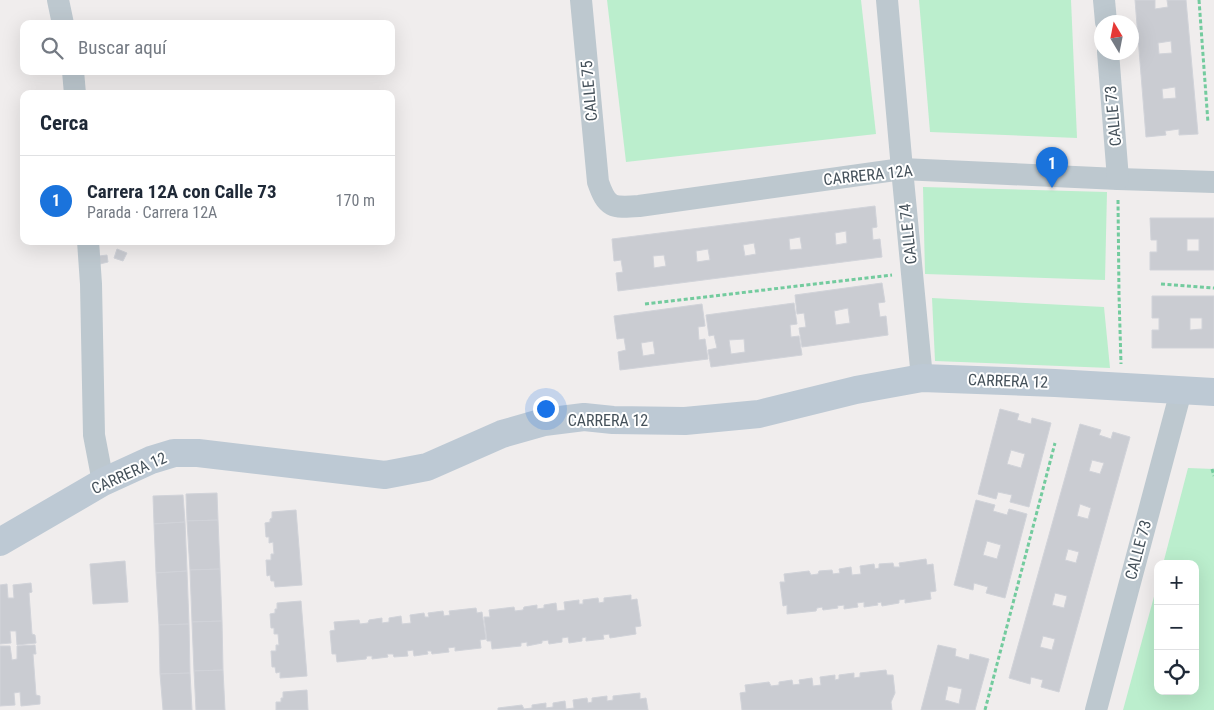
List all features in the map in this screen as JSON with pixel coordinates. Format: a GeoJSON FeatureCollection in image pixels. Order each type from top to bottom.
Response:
{"type":"FeatureCollection","features":[{"type":"Feature","properties":{"kind":"main road","name":"CARRERA 12"},"geometry":{"type":"LineString","coordinates":[[0,542],[103,482],[151,460],[174,453],[198,453],[385,475],[427,468],[502,434],[544,422],[584,417],[613,420],[685,421],[759,414],[856,390],[922,378],[1214,392]]}},
{"type":"Feature","properties":{"kind":"street"},"geometry":{"type":"LineString","coordinates":[[58,0],[63,20]]}},
{"type":"Feature","properties":{"kind":"street","name":"CALLE 75"},"geometry":{"type":"LineString","coordinates":[[581,0],[598,182]]}},
{"type":"Feature","properties":{"kind":"street","name":"CALLE 74"},"geometry":{"type":"LineString","coordinates":[[888,0],[922,378]]}},
{"type":"Feature","properties":{"kind":"street"},"geometry":{"type":"LineString","coordinates":[[1104,0],[1105,15]]}},
{"type":"Feature","properties":{"kind":"street","name":"CALLE 73"},"geometry":{"type":"LineString","coordinates":[[1109,60],[1118,180]]}},
{"type":"Feature","properties":{"kind":"street"},"geometry":{"type":"LineString","coordinates":[[73,75],[75,90]]}},
{"type":"Feature","properties":{"kind":"street","name":"CARRERA 12A"},"geometry":{"type":"LineString","coordinates":[[598,182],[603,196],[610,205],[622,208],[902,169],[1118,180],[1214,182]]}},
{"type":"Feature","properties":{"kind":"street"},"geometry":{"type":"LineString","coordinates":[[88,245],[91,284],[94,435],[103,482]]}},
{"type":"Feature","properties":{"kind":"street","name":"CALLE 73"},"geometry":{"type":"LineString","coordinates":[[1096,710],[1180,390]]}},
{"type":"Feature","properties":{"kind":"path"},"geometry":{"type":"LineString","coordinates":[[1199,0],[1208,123]]}},
{"type":"Feature","properties":{"kind":"path"},"geometry":{"type":"LineString","coordinates":[[1118,180],[1122,387]]}},
{"type":"Feature","properties":{"kind":"path"},"geometry":{"type":"LineString","coordinates":[[645,304],[912,273]]}},
{"type":"Feature","properties":{"kind":"path"},"geometry":{"type":"LineString","coordinates":[[1161,284],[1214,288]]}},
{"type":"Feature","properties":{"kind":"path"},"geometry":{"type":"LineString","coordinates":[[985,710],[1055,443]]}},
{"type":"Feature","properties":{"kind":"path"},"geometry":{"type":"LineString","coordinates":[[1212,469],[1214,476]]}},
{"type":"Feature","properties":{"kind":"green space"},"geometry":{"type":"Polygon","coordinates":[[[607,0],[861,0],[876,134],[626,162],[607,0]]]}},
{"type":"Feature","properties":{"kind":"green space"},"geometry":{"type":"Polygon","coordinates":[[[919,0],[1071,0],[1077,138],[930,132],[919,0]]]}},
{"type":"Feature","properties":{"kind":"green space"},"geometry":{"type":"Polygon","coordinates":[[[923,187],[1107,192],[1105,280],[925,274],[923,187]]]}},
{"type":"Feature","properties":{"kind":"green space"},"geometry":{"type":"Polygon","coordinates":[[[932,298],[1104,307],[1110,368],[935,361],[932,298]]]}},
{"type":"Feature","properties":{"kind":"green space"},"geometry":{"type":"Polygon","coordinates":[[[1188,468],[1214,469],[1214,710],[1123,710],[1154,597],[1154,695],[1199,695],[1199,560],[1164,560],[1188,468]]]}},
{"type":"Feature","properties":{"kind":"building"},"geometry":{"type":"Polygon","coordinates":[[[1135,0],[1155,0],[1155,9],[1168,7],[1167,0],[1186,0],[1198,134],[1179,135],[1179,129],[1165,131],[1166,135],[1146,137],[1139,50],[1139,15],[1136,15],[1135,0]],[[1171,41],[1158,43],[1159,54],[1172,53],[1171,41]],[[1175,87],[1162,89],[1163,99],[1176,98],[1175,87]]]}},
{"type":"Feature","properties":{"kind":"building"},"geometry":{"type":"Polygon","coordinates":[[[875,206],[877,227],[872,228],[873,240],[880,239],[882,257],[618,291],[616,273],[623,272],[621,260],[614,261],[612,239],[875,206]],[[846,231],[835,233],[836,245],[847,243],[846,231]],[[800,237],[789,239],[790,250],[802,249],[800,237]],[[754,243],[743,245],[745,256],[756,254],[754,243]],[[708,249],[696,251],[697,262],[710,260],[708,249]],[[664,255],[653,256],[654,268],[666,266],[664,255]]]}},
{"type":"Feature","properties":{"kind":"building"},"geometry":{"type":"Polygon","coordinates":[[[1150,218],[1214,218],[1214,270],[1150,270],[1150,252],[1157,252],[1157,240],[1151,240],[1150,218]],[[1187,239],[1187,251],[1199,251],[1199,239],[1187,239]]]}},
{"type":"Feature","properties":{"kind":"building"},"geometry":{"type":"Polygon","coordinates":[[[117,249],[127,253],[123,261],[114,258],[117,249]]]}},
{"type":"Feature","properties":{"kind":"building"},"geometry":{"type":"Polygon","coordinates":[[[107,255],[108,262],[100,264],[99,256],[107,255]]]}},
{"type":"Feature","properties":{"kind":"building"},"geometry":{"type":"Polygon","coordinates":[[[882,283],[885,302],[878,303],[880,317],[886,316],[888,335],[802,347],[799,328],[806,327],[804,313],[797,314],[795,295],[882,283]],[[848,308],[834,311],[836,325],[850,323],[848,308]]]}},
{"type":"Feature","properties":{"kind":"building"},"geometry":{"type":"Polygon","coordinates":[[[1152,296],[1214,296],[1214,348],[1152,348],[1152,330],[1159,330],[1159,318],[1152,318],[1152,296]],[[1190,318],[1190,330],[1202,329],[1202,318],[1190,318]]]}},
{"type":"Feature","properties":{"kind":"building"},"geometry":{"type":"Polygon","coordinates":[[[794,303],[797,324],[790,325],[791,337],[799,336],[802,355],[711,367],[708,350],[717,348],[714,335],[709,336],[706,315],[794,303]],[[744,339],[729,340],[731,354],[745,352],[744,339]]]}},
{"type":"Feature","properties":{"kind":"building"},"geometry":{"type":"Polygon","coordinates":[[[702,304],[705,326],[698,327],[699,340],[705,339],[708,359],[620,370],[618,352],[626,350],[624,338],[617,339],[614,316],[702,304]],[[653,341],[641,343],[643,356],[655,354],[653,341]]]}},
{"type":"Feature","properties":{"kind":"building"},"geometry":{"type":"Polygon","coordinates":[[[1000,409],[1019,414],[1017,420],[1031,424],[1032,418],[1051,423],[1029,507],[1010,502],[1012,495],[998,492],[996,499],[978,494],[1000,409]],[[1011,450],[1007,464],[1021,468],[1025,454],[1011,450]]]}},
{"type":"Feature","properties":{"kind":"building"},"geometry":{"type":"Polygon","coordinates":[[[1080,424],[1101,430],[1099,435],[1111,439],[1113,432],[1130,437],[1059,692],[1041,687],[1043,680],[1031,677],[1030,684],[1009,678],[1080,424]],[[1092,460],[1089,471],[1100,474],[1104,463],[1092,460]],[[1080,504],[1077,516],[1088,519],[1091,508],[1080,504]],[[1068,549],[1065,560],[1076,563],[1079,552],[1068,549]],[[1055,593],[1052,605],[1064,608],[1067,596],[1055,593]],[[1043,636],[1040,647],[1052,650],[1055,639],[1043,636]]]}},
{"type":"Feature","properties":{"kind":"building"},"geometry":{"type":"Polygon","coordinates":[[[217,493],[218,520],[187,521],[186,494],[217,493]]]}},
{"type":"Feature","properties":{"kind":"building"},"geometry":{"type":"Polygon","coordinates":[[[183,495],[185,522],[154,524],[153,496],[183,495]]]}},
{"type":"Feature","properties":{"kind":"building"},"geometry":{"type":"Polygon","coordinates":[[[976,500],[995,505],[993,511],[1007,515],[1009,509],[1027,514],[1005,598],[986,593],[988,587],[974,583],[973,590],[954,585],[976,500]],[[987,541],[983,555],[997,559],[1001,545],[987,541]]]}},
{"type":"Feature","properties":{"kind":"building"},"geometry":{"type":"Polygon","coordinates":[[[296,510],[302,585],[275,587],[270,575],[267,576],[266,560],[271,560],[271,554],[274,554],[273,542],[269,543],[269,537],[266,537],[265,523],[270,522],[272,512],[296,510]]]}},
{"type":"Feature","properties":{"kind":"building"},"geometry":{"type":"Polygon","coordinates":[[[218,520],[220,569],[190,570],[187,521],[218,520]]]}},
{"type":"Feature","properties":{"kind":"building"},"geometry":{"type":"Polygon","coordinates":[[[185,522],[187,571],[156,573],[154,524],[185,522]]]}},
{"type":"Feature","properties":{"kind":"building"},"geometry":{"type":"Polygon","coordinates":[[[926,559],[927,565],[933,564],[936,591],[930,592],[931,599],[905,603],[905,599],[899,600],[899,603],[882,606],[881,602],[877,603],[878,605],[864,607],[864,602],[857,603],[858,607],[844,609],[844,605],[837,606],[838,608],[823,610],[822,607],[817,608],[816,611],[787,614],[787,605],[783,606],[780,582],[785,582],[784,574],[809,571],[811,575],[818,574],[819,571],[832,570],[833,574],[840,573],[839,569],[851,567],[852,575],[861,574],[860,566],[874,564],[875,569],[879,568],[879,564],[893,563],[894,567],[900,567],[899,563],[926,559]]]}},
{"type":"Feature","properties":{"kind":"building"},"geometry":{"type":"Polygon","coordinates":[[[125,561],[128,602],[93,604],[90,564],[125,561]]]}},
{"type":"Feature","properties":{"kind":"building"},"geometry":{"type":"Polygon","coordinates":[[[220,569],[222,621],[192,622],[190,570],[220,569]]]}},
{"type":"Feature","properties":{"kind":"building"},"geometry":{"type":"Polygon","coordinates":[[[187,571],[189,624],[159,625],[156,573],[187,571]]]}},
{"type":"Feature","properties":{"kind":"building"},"geometry":{"type":"Polygon","coordinates":[[[31,583],[32,592],[29,593],[32,634],[35,635],[36,643],[17,645],[16,631],[10,631],[11,643],[0,644],[0,585],[7,584],[8,598],[14,598],[13,585],[31,583]]]}},
{"type":"Feature","properties":{"kind":"building"},"geometry":{"type":"Polygon","coordinates":[[[631,595],[631,600],[637,599],[641,626],[635,627],[636,634],[610,638],[609,634],[603,635],[604,639],[586,641],[586,637],[582,638],[582,641],[569,643],[568,637],[562,638],[562,642],[549,644],[548,640],[527,646],[527,642],[521,643],[521,646],[492,649],[491,641],[487,641],[484,617],[490,617],[489,610],[514,607],[515,611],[537,605],[537,609],[544,608],[544,605],[556,603],[557,611],[565,610],[564,602],[579,600],[579,604],[583,604],[583,600],[598,598],[599,603],[604,602],[604,598],[631,595]]]}},
{"type":"Feature","properties":{"kind":"building"},"geometry":{"type":"Polygon","coordinates":[[[301,601],[307,676],[280,678],[280,672],[276,673],[275,667],[272,667],[271,651],[276,651],[276,645],[279,645],[278,634],[274,634],[274,628],[271,628],[270,614],[275,613],[277,603],[301,601]]]}},
{"type":"Feature","properties":{"kind":"building"},"geometry":{"type":"Polygon","coordinates":[[[476,608],[477,613],[482,612],[486,639],[480,640],[481,648],[455,651],[455,647],[448,648],[449,652],[432,654],[431,651],[427,651],[428,654],[414,656],[413,650],[407,651],[408,656],[394,657],[393,654],[387,654],[388,657],[372,659],[372,656],[367,656],[366,659],[337,662],[336,654],[332,654],[330,631],[335,630],[334,622],[359,620],[360,624],[382,618],[382,623],[389,622],[389,618],[401,616],[402,624],[411,623],[410,615],[424,613],[425,617],[429,617],[428,613],[443,611],[444,616],[450,615],[449,611],[476,608]]]}},
{"type":"Feature","properties":{"kind":"building"},"geometry":{"type":"Polygon","coordinates":[[[222,621],[223,670],[194,671],[192,622],[222,621]]]}},
{"type":"Feature","properties":{"kind":"building"},"geometry":{"type":"Polygon","coordinates":[[[189,624],[190,673],[160,674],[159,625],[189,624]]]}},
{"type":"Feature","properties":{"kind":"building"},"geometry":{"type":"Polygon","coordinates":[[[35,645],[36,654],[33,654],[36,695],[40,696],[40,704],[21,706],[20,692],[14,693],[15,705],[0,706],[0,646],[10,646],[12,660],[17,659],[17,646],[35,645]]]}},
{"type":"Feature","properties":{"kind":"building"},"geometry":{"type":"Polygon","coordinates":[[[938,645],[956,649],[955,656],[969,660],[970,654],[989,659],[975,710],[921,710],[938,645]],[[948,686],[945,700],[959,704],[962,689],[948,686]]]}},
{"type":"Feature","properties":{"kind":"building"},"geometry":{"type":"Polygon","coordinates":[[[223,670],[225,710],[196,710],[194,671],[223,670]]]}},
{"type":"Feature","properties":{"kind":"building"},"geometry":{"type":"Polygon","coordinates":[[[886,670],[887,675],[893,675],[895,693],[891,702],[892,710],[742,710],[740,693],[746,692],[745,685],[769,682],[771,686],[779,685],[779,682],[792,680],[793,685],[800,684],[799,680],[812,678],[813,686],[821,685],[820,677],[835,675],[835,680],[839,679],[839,675],[854,673],[854,678],[860,677],[860,673],[886,670]]]}},
{"type":"Feature","properties":{"kind":"building"},"geometry":{"type":"Polygon","coordinates":[[[190,673],[192,710],[163,710],[160,674],[190,673]]]}},
{"type":"Feature","properties":{"kind":"building"},"geometry":{"type":"Polygon","coordinates":[[[307,690],[308,710],[276,710],[276,702],[281,702],[283,692],[307,690]]]}},
{"type":"Feature","properties":{"kind":"building"},"geometry":{"type":"Polygon","coordinates":[[[640,693],[640,699],[646,698],[648,710],[498,710],[498,708],[522,705],[524,709],[532,708],[532,705],[546,703],[546,708],[553,707],[553,703],[565,701],[566,709],[574,708],[573,700],[587,698],[588,703],[592,702],[592,698],[607,696],[607,701],[613,700],[613,696],[640,693]]]}},
{"type":"Feature","properties":{"kind":"place","name":"Carrera 12A con Calle 73"},"geometry":{"type":"Point","coordinates":[1052,188]}}]}
